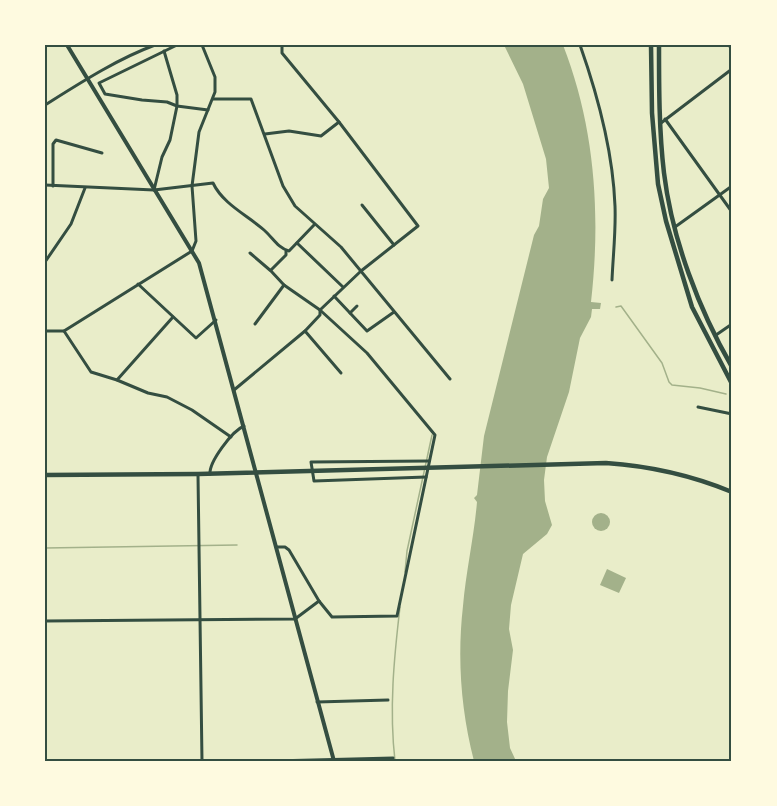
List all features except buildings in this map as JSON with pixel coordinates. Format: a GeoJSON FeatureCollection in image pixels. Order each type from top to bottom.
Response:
{"type":"FeatureCollection","features":[{"type":"Feature","properties":{"kind":"main road"},"geometry":{"type":"LineString","coordinates":[[68,45],[192,251],[204,278],[333,760]]}},
{"type":"Feature","properties":{"kind":"main road"},"geometry":{"type":"LineString","coordinates":[[651,45],[652,113],[658,184],[666,222],[692,307],[732,384]]}},
{"type":"Feature","properties":{"kind":"main road"},"geometry":{"type":"LineString","coordinates":[[659,45],[664,174],[675,227],[693,283],[715,336],[732,367]]}},
{"type":"Feature","properties":{"kind":"main road"},"geometry":{"type":"LineString","coordinates":[[45,475],[312,472],[446,466],[606,463],[671,471],[732,492]]}},
{"type":"Feature","properties":{"kind":"street"},"geometry":{"type":"LineString","coordinates":[[45,105],[87,77],[156,45]]}},
{"type":"Feature","properties":{"kind":"street"},"geometry":{"type":"LineString","coordinates":[[177,45],[99,82],[105,94],[208,110]]}},
{"type":"Feature","properties":{"kind":"street"},"geometry":{"type":"LineString","coordinates":[[45,331],[64,331],[192,251],[196,241],[192,186],[199,132],[215,92],[215,77],[202,45]]}},
{"type":"Feature","properties":{"kind":"street"},"geometry":{"type":"LineString","coordinates":[[234,390],[304,331],[320,315],[320,310],[343,287],[418,226],[339,122],[282,53],[282,45]]}},
{"type":"Feature","properties":{"kind":"street"},"geometry":{"type":"LineString","coordinates":[[580,45],[596,90],[610,162],[615,206],[612,280]]}},
{"type":"Feature","properties":{"kind":"street"},"geometry":{"type":"LineString","coordinates":[[729,45],[732,50]]}},
{"type":"Feature","properties":{"kind":"street"},"geometry":{"type":"LineString","coordinates":[[154,190],[162,157],[170,140],[177,106],[177,95],[164,51]]}},
{"type":"Feature","properties":{"kind":"street"},"geometry":{"type":"LineString","coordinates":[[732,69],[663,121],[732,212]]}},
{"type":"Feature","properties":{"kind":"street"},"geometry":{"type":"LineString","coordinates":[[213,99],[251,99],[283,186],[295,206],[341,247],[450,379]]}},
{"type":"Feature","properties":{"kind":"street"},"geometry":{"type":"LineString","coordinates":[[264,134],[289,131],[321,136],[339,122]]}},
{"type":"Feature","properties":{"kind":"street"},"geometry":{"type":"LineString","coordinates":[[53,186],[53,144],[57,140],[102,153]]}},
{"type":"Feature","properties":{"kind":"street"},"geometry":{"type":"LineString","coordinates":[[45,185],[154,190],[213,183],[221,196],[264,230],[286,251]]}},
{"type":"Feature","properties":{"kind":"street"},"geometry":{"type":"LineString","coordinates":[[675,227],[732,186]]}},
{"type":"Feature","properties":{"kind":"street"},"geometry":{"type":"LineString","coordinates":[[45,262],[70,224],[85,188]]}},
{"type":"Feature","properties":{"kind":"street"},"geometry":{"type":"LineString","coordinates":[[362,205],[393,245]]}},
{"type":"Feature","properties":{"kind":"street"},"geometry":{"type":"LineString","coordinates":[[286,251],[289,251],[314,225]]}},
{"type":"Feature","properties":{"kind":"street"},"geometry":{"type":"LineString","coordinates":[[297,243],[343,287]]}},
{"type":"Feature","properties":{"kind":"street"},"geometry":{"type":"LineString","coordinates":[[271,271],[286,255],[286,251]]}},
{"type":"Feature","properties":{"kind":"street"},"geometry":{"type":"LineString","coordinates":[[250,253],[284,285],[320,310],[367,353],[435,435],[397,616],[332,617],[319,601],[289,550],[285,547],[276,547]]}},
{"type":"Feature","properties":{"kind":"street"},"geometry":{"type":"LineString","coordinates":[[138,284],[196,338],[216,320]]}},
{"type":"Feature","properties":{"kind":"street"},"geometry":{"type":"LineString","coordinates":[[255,324],[284,285]]}},
{"type":"Feature","properties":{"kind":"street"},"geometry":{"type":"LineString","coordinates":[[334,296],[367,331],[394,312]]}},
{"type":"Feature","properties":{"kind":"street"},"geometry":{"type":"LineString","coordinates":[[350,313],[357,306]]}},
{"type":"Feature","properties":{"kind":"street"},"geometry":{"type":"LineString","coordinates":[[117,380],[173,316]]}},
{"type":"Feature","properties":{"kind":"street"},"geometry":{"type":"LineString","coordinates":[[715,336],[732,324]]}},
{"type":"Feature","properties":{"kind":"street"},"geometry":{"type":"LineString","coordinates":[[64,331],[91,372],[148,393],[167,397],[192,410],[231,436]]}},
{"type":"Feature","properties":{"kind":"street"},"geometry":{"type":"LineString","coordinates":[[304,331],[341,373]]}},
{"type":"Feature","properties":{"kind":"street"},"geometry":{"type":"LineString","coordinates":[[698,407],[732,414]]}},
{"type":"Feature","properties":{"kind":"street"},"geometry":{"type":"LineString","coordinates":[[210,474],[210,467],[231,436],[244,425]]}},
{"type":"Feature","properties":{"kind":"street"},"geometry":{"type":"LineString","coordinates":[[426,477],[317,482],[312,479],[312,462],[430,461]]}},
{"type":"Feature","properties":{"kind":"street"},"geometry":{"type":"LineString","coordinates":[[198,474],[202,761]]}},
{"type":"Feature","properties":{"kind":"street"},"geometry":{"type":"LineString","coordinates":[[45,621],[295,619],[319,601]]}},
{"type":"Feature","properties":{"kind":"street"},"geometry":{"type":"LineString","coordinates":[[317,702],[388,700]]}},
{"type":"Feature","properties":{"kind":"street"},"geometry":{"type":"LineString","coordinates":[[273,761],[393,758]]}},
{"type":"Feature","properties":{"kind":"shaded area"},"geometry":{"type":"Polygon","coordinates":[[[504,45],[563,45],[574,76],[589,139],[595,204],[591,302],[601,303],[600,309],[592,309],[591,317],[580,338],[569,392],[547,457],[544,480],[545,501],[552,525],[547,534],[523,554],[511,605],[509,629],[513,650],[507,722],[510,748],[516,761],[474,761],[463,704],[460,645],[464,593],[477,502],[474,498],[477,495],[484,436],[534,235],[539,226],[543,199],[549,188],[546,159],[523,84],[504,45]]]}},
{"type":"Feature","properties":{"kind":"shaded area"},"geometry":{"type":"Polygon","coordinates":[[[601,513],[607,516],[610,522],[607,528],[601,531],[595,528],[592,522],[595,516],[601,513]]]}},
{"type":"Feature","properties":{"kind":"shaded area"},"geometry":{"type":"Polygon","coordinates":[[[607,569],[626,578],[619,593],[600,585],[607,569]]]}},
{"type":"Feature","properties":{"kind":"waterway"},"geometry":{"type":"LineString","coordinates":[[616,307],[621,306],[662,363],[672,385],[726,394]]}},
{"type":"Feature","properties":{"kind":"waterway"},"geometry":{"type":"LineString","coordinates":[[405,572],[407,551],[432,435]]}},
{"type":"Feature","properties":{"kind":"waterway"},"geometry":{"type":"LineString","coordinates":[[45,548],[237,545]]}},
{"type":"Feature","properties":{"kind":"waterway"},"geometry":{"type":"LineString","coordinates":[[395,761],[392,703],[400,607]]}}]}
